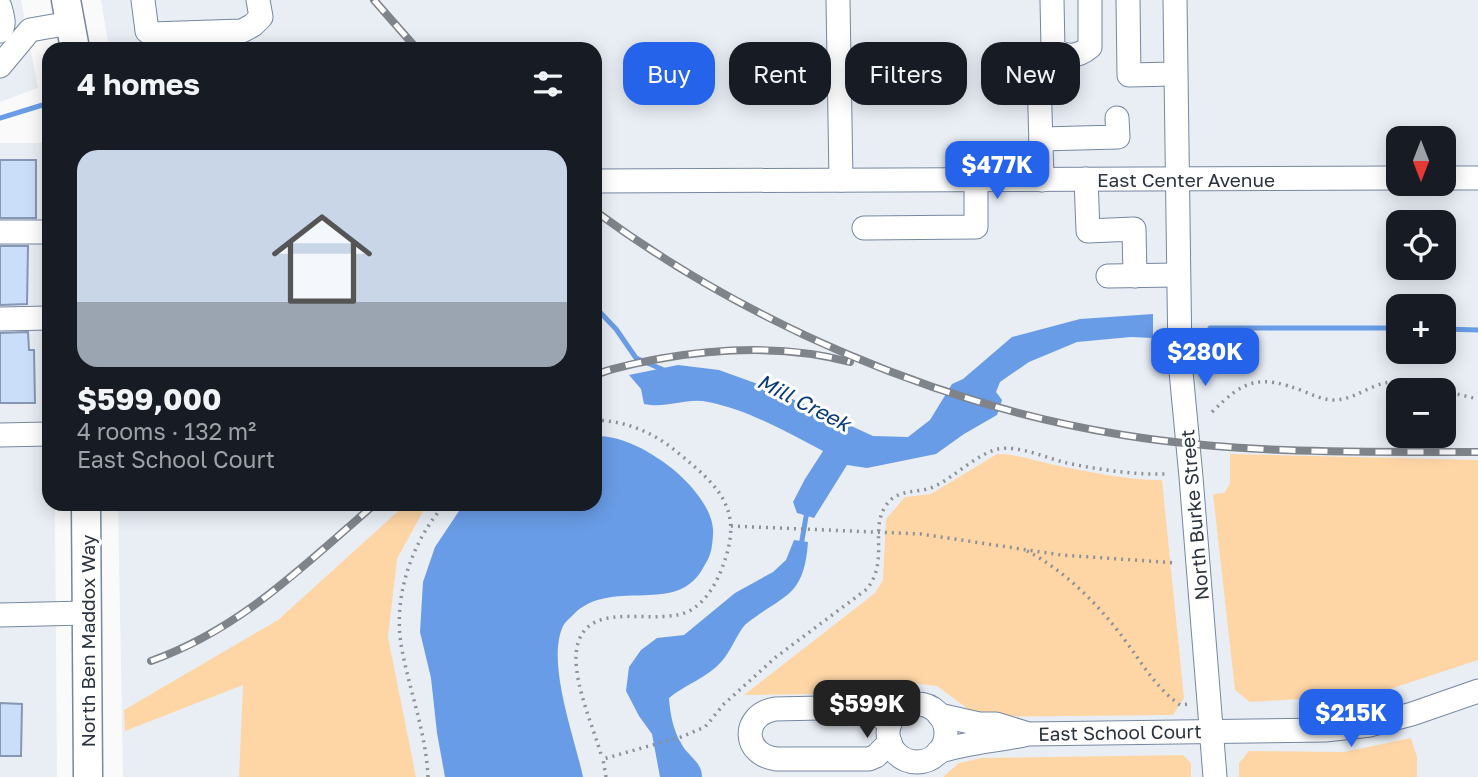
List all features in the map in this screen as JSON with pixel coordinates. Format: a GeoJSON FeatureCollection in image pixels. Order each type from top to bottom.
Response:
{"type":"FeatureCollection","features":[{"type":"Feature","properties":{"kind":"main road","name":"North Ben Maddox Way"},"geometry":{"type":"LineString","coordinates":[[86,511],[88,777]]}},
{"type":"Feature","properties":{"kind":"street"},"geometry":{"type":"LineString","coordinates":[[143,0],[146,31],[151,34],[242,31],[261,17],[258,0]]}},
{"type":"Feature","properties":{"kind":"street"},"geometry":{"type":"LineString","coordinates":[[838,0],[841,180]]}},
{"type":"Feature","properties":{"kind":"street"},"geometry":{"type":"LineString","coordinates":[[1052,0],[1053,42]]}},
{"type":"Feature","properties":{"kind":"street"},"geometry":{"type":"LineString","coordinates":[[1080,55],[1090,47],[1090,0]]}},
{"type":"Feature","properties":{"kind":"street"},"geometry":{"type":"LineString","coordinates":[[1128,0],[1129,75],[1175,74]]}},
{"type":"Feature","properties":{"kind":"street","name":"North Burke Street"},"geometry":{"type":"LineString","coordinates":[[1175,0],[1180,361],[1215,777]]}},
{"type":"Feature","properties":{"kind":"street"},"geometry":{"type":"LineString","coordinates":[[0,7],[3,28],[0,31]]}},
{"type":"Feature","properties":{"kind":"street"},"geometry":{"type":"LineString","coordinates":[[0,66],[30,30],[70,24]]}},
{"type":"Feature","properties":{"kind":"street"},"geometry":{"type":"LineString","coordinates":[[1040,105],[1042,180]]}},
{"type":"Feature","properties":{"kind":"street"},"geometry":{"type":"LineString","coordinates":[[1041,139],[1118,137],[1117,118]]}},
{"type":"Feature","properties":{"kind":"street","name":"East Center Avenue"},"geometry":{"type":"LineString","coordinates":[[602,181],[1386,178]]}},
{"type":"Feature","properties":{"kind":"street"},"geometry":{"type":"LineString","coordinates":[[1456,178],[1478,178]]}},
{"type":"Feature","properties":{"kind":"street"},"geometry":{"type":"LineString","coordinates":[[1086,179],[1088,231],[1133,229],[1135,276]]}},
{"type":"Feature","properties":{"kind":"street"},"geometry":{"type":"LineString","coordinates":[[864,228],[976,228],[976,180]]}},
{"type":"Feature","properties":{"kind":"street"},"geometry":{"type":"LineString","coordinates":[[0,232],[42,232]]}},
{"type":"Feature","properties":{"kind":"street"},"geometry":{"type":"LineString","coordinates":[[1108,276],[1178,275]]}},
{"type":"Feature","properties":{"kind":"street"},"geometry":{"type":"LineString","coordinates":[[0,319],[42,318]]}},
{"type":"Feature","properties":{"kind":"street"},"geometry":{"type":"LineString","coordinates":[[0,435],[42,434]]}},
{"type":"Feature","properties":{"kind":"street"},"geometry":{"type":"LineString","coordinates":[[0,615],[86,613]]}},
{"type":"Feature","properties":{"kind":"street","name":"East School Court"},"geometry":{"type":"LineString","coordinates":[[1028,734],[996,724],[979,724],[939,715],[924,705],[900,710],[890,733],[899,756],[916,769],[938,752],[956,746],[1028,734],[1325,730],[1370,725],[1412,714],[1478,691]]}},
{"type":"Feature","properties":{"kind":"street"},"geometry":{"type":"LineString","coordinates":[[866,707],[874,711],[890,733],[876,756],[869,759],[765,758],[755,751],[751,741],[755,718],[765,711],[775,709],[866,707]]}},
{"type":"Feature","properties":{"kind":"street"},"geometry":{"type":"LineString","coordinates":[[938,752],[945,737],[943,721],[939,715]]}},
{"type":"Feature","properties":{"kind":"path"},"geometry":{"type":"LineString","coordinates":[[1212,412],[1239,387],[1258,382],[1275,382],[1331,400],[1344,399],[1386,383]]}},
{"type":"Feature","properties":{"kind":"path"},"geometry":{"type":"LineString","coordinates":[[1456,393],[1478,399]]}},
{"type":"Feature","properties":{"kind":"path"},"geometry":{"type":"LineString","coordinates":[[602,421],[628,424],[652,433],[677,451],[710,481],[722,496],[730,512],[731,526],[729,549],[720,573],[709,593],[691,610],[670,617],[621,616],[602,620],[589,627],[579,640],[576,661],[580,690],[603,759],[606,777]]}},
{"type":"Feature","properties":{"kind":"path"},"geometry":{"type":"LineString","coordinates":[[603,759],[650,747],[705,727],[724,704],[776,657],[867,589],[877,569],[880,519],[885,506],[894,497],[907,491],[930,488],[999,449],[1137,475],[1168,474]]}},
{"type":"Feature","properties":{"kind":"path"},"geometry":{"type":"LineString","coordinates":[[428,777],[421,727],[399,627],[401,597],[410,565],[426,529],[440,511]]}},
{"type":"Feature","properties":{"kind":"path"},"geometry":{"type":"LineString","coordinates":[[731,526],[921,534],[1061,555],[1177,564]]}},
{"type":"Feature","properties":{"kind":"path"},"geometry":{"type":"LineString","coordinates":[[1022,548],[1075,586],[1109,619],[1166,695],[1181,705],[1189,704]]}},
{"type":"Feature","properties":{"kind":"shaded area"},"geometry":{"type":"Polygon","coordinates":[[[0,0],[21,0],[38,88],[0,102],[0,0]]]}},
{"type":"Feature","properties":{"kind":"shaded area"},"geometry":{"type":"Polygon","coordinates":[[[101,0],[1478,0],[1478,777],[123,777],[118,511],[602,511],[602,42],[108,42],[101,0]]]}},
{"type":"Feature","properties":{"kind":"shaded area"},"geometry":{"type":"Polygon","coordinates":[[[0,143],[42,143],[42,511],[55,511],[57,777],[0,777],[0,143]]]}},
{"type":"Feature","properties":{"kind":"shaded area"},"geometry":{"type":"Polygon","coordinates":[[[997,454],[1019,456],[1108,475],[1162,480],[1184,698],[1173,715],[979,717],[937,686],[911,683],[888,693],[744,695],[875,593],[883,580],[886,519],[905,497],[931,494],[997,454]]]}},
{"type":"Feature","properties":{"kind":"shaded area"},"geometry":{"type":"Polygon","coordinates":[[[1230,454],[1478,460],[1478,660],[1372,695],[1250,702],[1235,690],[1213,494],[1224,493],[1230,484],[1230,454]]]}},
{"type":"Feature","properties":{"kind":"shaded area"},"geometry":{"type":"Polygon","coordinates":[[[398,511],[423,511],[397,559],[388,637],[416,777],[239,777],[243,685],[125,731],[124,710],[278,620],[398,511]]]}},
{"type":"Feature","properties":{"kind":"shaded area"},"geometry":{"type":"Polygon","coordinates":[[[1411,738],[1417,757],[1417,777],[1239,777],[1239,763],[1249,751],[1344,752],[1411,738]]]}},
{"type":"Feature","properties":{"kind":"shaded area"},"geometry":{"type":"Polygon","coordinates":[[[1183,755],[1191,763],[1191,777],[943,777],[959,763],[981,758],[1183,755]]]}},
{"type":"Feature","properties":{"kind":"water"},"geometry":{"type":"Polygon","coordinates":[[[1153,314],[1153,338],[1131,337],[1077,342],[1029,362],[1000,382],[996,392],[1002,400],[997,415],[936,454],[867,468],[847,465],[814,518],[797,513],[793,502],[823,451],[767,422],[723,406],[700,401],[644,404],[641,389],[629,375],[678,365],[719,370],[766,387],[873,436],[908,437],[930,420],[952,384],[963,379],[1012,337],[1080,319],[1153,314]]]}},
{"type":"Feature","properties":{"kind":"water"},"geometry":{"type":"Polygon","coordinates":[[[602,436],[637,446],[668,465],[703,502],[712,523],[713,534],[708,559],[700,573],[688,585],[674,592],[605,598],[574,614],[563,626],[558,660],[560,680],[583,777],[445,777],[431,678],[420,632],[423,582],[435,547],[459,511],[602,511],[602,436]]]}},
{"type":"Feature","properties":{"kind":"water"},"geometry":{"type":"Polygon","coordinates":[[[794,540],[808,542],[806,561],[796,585],[781,600],[746,624],[716,667],[669,698],[676,733],[684,748],[700,767],[702,777],[660,777],[652,734],[626,691],[629,667],[641,650],[657,638],[684,635],[735,593],[773,572],[786,560],[794,540]]]}},
{"type":"Feature","properties":{"kind":"building"},"geometry":{"type":"Polygon","coordinates":[[[0,160],[36,160],[36,218],[0,218],[0,160]]]}},
{"type":"Feature","properties":{"kind":"building"},"geometry":{"type":"Polygon","coordinates":[[[0,246],[28,246],[27,304],[0,305],[0,246]]]}},
{"type":"Feature","properties":{"kind":"building"},"geometry":{"type":"Polygon","coordinates":[[[28,332],[29,350],[34,350],[35,403],[0,403],[0,333],[28,332]]]}},
{"type":"Feature","properties":{"kind":"building"},"geometry":{"type":"Polygon","coordinates":[[[0,703],[22,704],[21,756],[0,756],[0,703]]]}},
{"type":"Feature","properties":{"kind":"waterway","name":"Mill Creek"},"geometry":{"type":"LineString","coordinates":[[0,118],[42,105]]}},
{"type":"Feature","properties":{"kind":"waterway","name":"Mill Creek"},"geometry":{"type":"LineString","coordinates":[[602,314],[636,358],[666,371]]}},
{"type":"Feature","properties":{"kind":"waterway","name":"Mill Creek"},"geometry":{"type":"LineString","coordinates":[[1210,328],[1386,328]]}},
{"type":"Feature","properties":{"kind":"waterway","name":"Mill Creek"},"geometry":{"type":"LineString","coordinates":[[1456,329],[1478,330]]}},
{"type":"Feature","properties":{"kind":"waterway"},"geometry":{"type":"LineString","coordinates":[[801,546],[807,511]]}},
{"type":"Feature","properties":{"kind":"railway"},"geometry":{"type":"LineString","coordinates":[[374,0],[411,42]]}},
{"type":"Feature","properties":{"kind":"railway"},"geometry":{"type":"LineString","coordinates":[[602,216],[715,289],[780,323],[846,354],[983,403],[1123,435],[1211,446],[1300,451],[1478,452]]}},
{"type":"Feature","properties":{"kind":"railway"},"geometry":{"type":"LineString","coordinates":[[602,373],[658,359],[706,352],[778,351],[850,362]]}},
{"type":"Feature","properties":{"kind":"railway"},"geometry":{"type":"LineString","coordinates":[[151,661],[184,648],[242,614],[270,594],[367,511]]}}]}
